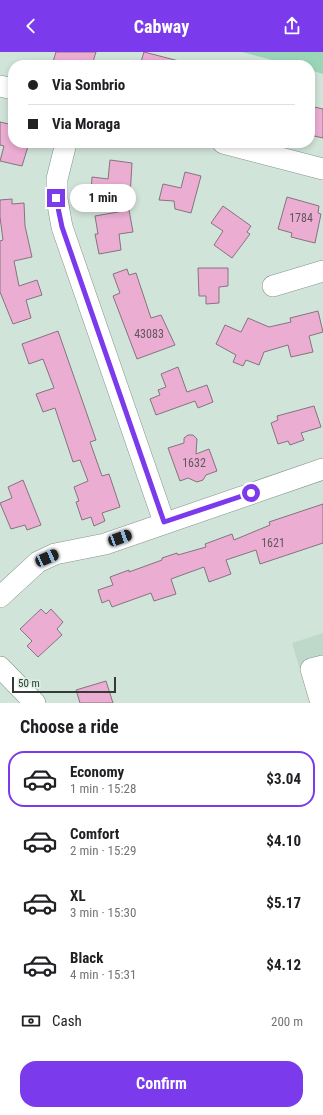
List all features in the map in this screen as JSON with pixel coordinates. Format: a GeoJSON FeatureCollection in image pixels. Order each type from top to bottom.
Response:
{"type":"FeatureCollection","features":[{"type":"Feature","properties":{"kind":"street"},"geometry":{"type":"LineString","coordinates":[[65,148],[58,179],[56,198],[62,227],[164,522]]}},
{"type":"Feature","properties":{"kind":"street"},"geometry":{"type":"LineString","coordinates":[[242,148],[323,169]]}},
{"type":"Feature","properties":{"kind":"street"},"geometry":{"type":"LineString","coordinates":[[273,286],[323,271]]}},
{"type":"Feature","properties":{"kind":"street"},"geometry":{"type":"LineString","coordinates":[[0,597],[38,562],[56,554],[105,544],[164,522],[323,469]]}},
{"type":"Feature","properties":{"kind":"street"},"geometry":{"type":"LineString","coordinates":[[321,703],[311,669],[323,666]]}},
{"type":"Feature","properties":{"kind":"street"},"geometry":{"type":"LineString","coordinates":[[0,667],[35,703]]}},
{"type":"Feature","properties":{"kind":"shaded area"},"geometry":{"type":"Polygon","coordinates":[[[323,633],[323,703],[310,703],[292,643],[323,633]]]}},
{"type":"Feature","properties":{"kind":"green space"},"geometry":{"type":"Polygon","coordinates":[[[242,52],[323,52],[323,74],[315,72],[315,60],[272,60],[242,52]]]}},
{"type":"Feature","properties":{"kind":"building"},"geometry":{"type":"Polygon","coordinates":[[[56,52],[96,52],[94,60],[54,60],[56,52]]]}},
{"type":"Feature","properties":{"kind":"building"},"geometry":{"type":"Polygon","coordinates":[[[144,52],[175,60],[142,60],[144,52]]]}},
{"type":"Feature","properties":{"kind":"building"},"geometry":{"type":"Polygon","coordinates":[[[315,107],[323,109],[323,138],[315,136],[315,107]]]}},
{"type":"Feature","properties":{"kind":"building"},"geometry":{"type":"Polygon","coordinates":[[[0,122],[8,124],[8,148],[27,148],[22,166],[0,161],[4,146],[0,145],[0,122]]]}},
{"type":"Feature","properties":{"kind":"building"},"geometry":{"type":"Polygon","coordinates":[[[110,160],[132,163],[130,197],[91,193],[92,177],[108,179],[110,160]]]}},
{"type":"Feature","properties":{"kind":"building"},"geometry":{"type":"Polygon","coordinates":[[[185,172],[201,176],[191,213],[175,209],[174,201],[159,200],[163,184],[181,188],[185,172]]]}},
{"type":"Feature","properties":{"kind":"building"},"geometry":{"type":"Polygon","coordinates":[[[287,197],[319,206],[318,213],[321,214],[315,243],[291,237],[292,233],[278,229],[287,197]]]}},
{"type":"Feature","properties":{"kind":"building"},"geometry":{"type":"Polygon","coordinates":[[[12,199],[12,204],[24,203],[25,226],[32,257],[14,261],[19,286],[37,280],[42,295],[26,300],[31,318],[13,324],[0,292],[0,241],[3,240],[0,217],[0,200],[12,199]]]}},
{"type":"Feature","properties":{"kind":"building"},"geometry":{"type":"Polygon","coordinates":[[[223,206],[251,226],[247,232],[250,234],[232,258],[214,245],[223,231],[211,223],[223,206]]]}},
{"type":"Feature","properties":{"kind":"building"},"geometry":{"type":"Polygon","coordinates":[[[129,210],[133,232],[119,234],[121,250],[99,254],[95,234],[98,234],[95,216],[129,210]]]}},
{"type":"Feature","properties":{"kind":"building"},"geometry":{"type":"Polygon","coordinates":[[[198,268],[228,268],[228,286],[219,287],[219,303],[206,304],[206,296],[199,296],[198,268]]]}},
{"type":"Feature","properties":{"kind":"building"},"geometry":{"type":"Polygon","coordinates":[[[127,269],[129,275],[136,273],[151,318],[161,315],[175,345],[137,359],[113,296],[120,293],[113,274],[127,269]]]}},
{"type":"Feature","properties":{"kind":"building"},"geometry":{"type":"Polygon","coordinates":[[[318,311],[323,332],[309,336],[313,352],[291,357],[288,345],[264,352],[259,365],[246,360],[243,366],[233,362],[236,355],[216,344],[225,325],[241,332],[248,318],[269,327],[291,322],[290,318],[318,311]]]}},
{"type":"Feature","properties":{"kind":"building"},"geometry":{"type":"Polygon","coordinates":[[[58,331],[96,440],[90,442],[102,476],[109,474],[120,507],[102,513],[105,521],[94,526],[91,517],[82,520],[76,502],[79,501],[74,487],[88,481],[80,460],[73,462],[55,408],[43,412],[36,394],[54,388],[43,359],[29,364],[22,344],[58,331]]]}},
{"type":"Feature","properties":{"kind":"building"},"geometry":{"type":"Polygon","coordinates":[[[178,367],[187,392],[207,385],[213,402],[198,408],[195,401],[156,415],[150,399],[160,395],[158,390],[166,387],[161,374],[178,367]]]}},
{"type":"Feature","properties":{"kind":"building"},"geometry":{"type":"Polygon","coordinates":[[[314,406],[321,427],[301,433],[304,440],[290,445],[288,441],[278,444],[271,423],[278,420],[277,416],[314,406]]]}},
{"type":"Feature","properties":{"kind":"building"},"geometry":{"type":"Polygon","coordinates":[[[188,435],[193,435],[197,439],[196,454],[209,449],[217,471],[206,475],[203,480],[197,482],[188,478],[180,481],[168,448],[184,443],[184,438],[188,435]]]}},
{"type":"Feature","properties":{"kind":"building"},"geometry":{"type":"Polygon","coordinates":[[[23,480],[41,525],[27,530],[25,525],[11,529],[0,503],[12,498],[8,487],[23,480]]]}},
{"type":"Feature","properties":{"kind":"building"},"geometry":{"type":"Polygon","coordinates":[[[323,504],[323,543],[260,564],[256,550],[226,560],[231,574],[209,582],[204,567],[171,579],[176,594],[154,601],[151,593],[112,607],[109,600],[102,603],[98,590],[113,585],[110,577],[129,570],[129,572],[177,553],[178,555],[206,547],[205,544],[232,534],[234,540],[270,525],[269,522],[323,504]]]}},
{"type":"Feature","properties":{"kind":"building"},"geometry":{"type":"Polygon","coordinates":[[[41,609],[46,614],[51,609],[63,622],[57,629],[62,635],[38,657],[27,646],[32,641],[20,629],[41,609]]]}},
{"type":"Feature","properties":{"kind":"building"},"geometry":{"type":"Polygon","coordinates":[[[106,681],[113,703],[80,703],[76,690],[106,681]]]}},
{"type":"Feature","properties":{"kind":"route"},"geometry":{"type":"LineString","coordinates":[[56,198],[62,227],[164,522],[251,493]]}}]}
